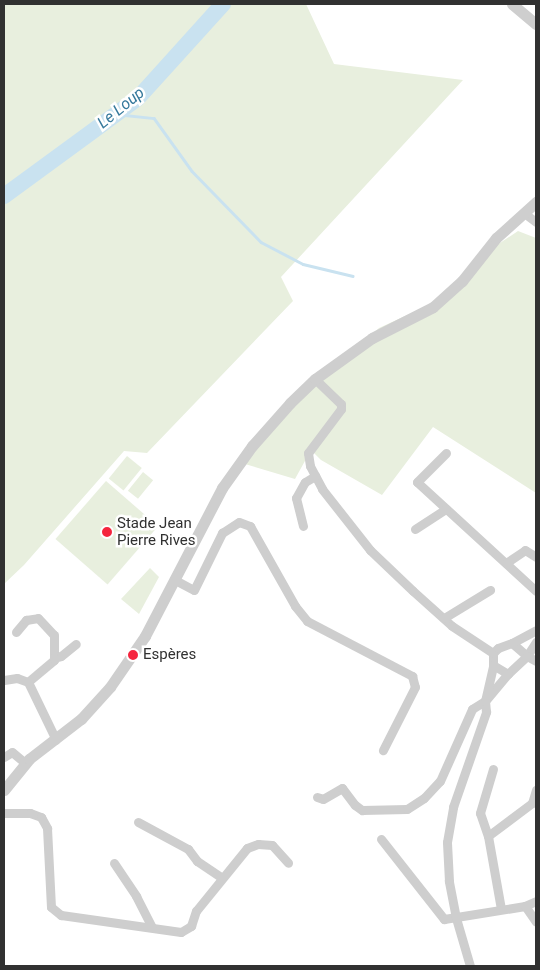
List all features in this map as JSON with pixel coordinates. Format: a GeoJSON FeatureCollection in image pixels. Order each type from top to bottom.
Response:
{"type":"FeatureCollection","features":[{"type":"Feature","properties":{"kind":"street"},"geometry":{"type":"LineString","coordinates":[[512,4],[536,24]]}},
{"type":"Feature","properties":{"kind":"street"},"geometry":{"type":"LineString","coordinates":[[4,790],[25,763],[81,719],[110,687],[145,636],[222,488],[261,435],[315,379],[372,338],[433,307],[462,281],[496,238],[536,202]]}},
{"type":"Feature","properties":{"kind":"street"},"geometry":{"type":"LineString","coordinates":[[524,213],[536,222]]}},
{"type":"Feature","properties":{"kind":"street"},"geometry":{"type":"LineString","coordinates":[[315,379],[341,404],[341,409],[308,452],[310,466],[322,489],[370,550],[452,626],[493,653]]}},
{"type":"Feature","properties":{"kind":"street"},"geometry":{"type":"LineString","coordinates":[[446,454],[417,482],[536,591]]}},
{"type":"Feature","properties":{"kind":"street"},"geometry":{"type":"LineString","coordinates":[[302,526],[296,498],[305,482],[315,476]]}},
{"type":"Feature","properties":{"kind":"street"},"geometry":{"type":"LineString","coordinates":[[415,529],[446,509]]}},
{"type":"Feature","properties":{"kind":"street"},"geometry":{"type":"LineString","coordinates":[[175,580],[194,590],[222,533],[239,522],[250,526],[295,606],[307,621],[412,676],[415,687],[383,750]]}},
{"type":"Feature","properties":{"kind":"street"},"geometry":{"type":"LineString","coordinates":[[506,563],[525,550],[536,557]]}},
{"type":"Feature","properties":{"kind":"street"},"geometry":{"type":"LineString","coordinates":[[444,618],[490,590]]}},
{"type":"Feature","properties":{"kind":"street"},"geometry":{"type":"LineString","coordinates":[[16,632],[26,620],[38,618],[54,635],[54,660],[28,682]]}},
{"type":"Feature","properties":{"kind":"street"},"geometry":{"type":"LineString","coordinates":[[470,966],[456,918],[449,881],[447,842],[453,807],[486,712],[493,653],[498,648],[536,630]]}},
{"type":"Feature","properties":{"kind":"street"},"geometry":{"type":"LineString","coordinates":[[317,797],[323,799],[342,788],[362,810],[406,809],[424,798],[440,781],[472,709],[486,701],[508,674],[527,656],[536,642]]}},
{"type":"Feature","properties":{"kind":"street"},"geometry":{"type":"LineString","coordinates":[[512,643],[536,661]]}},
{"type":"Feature","properties":{"kind":"street"},"geometry":{"type":"LineString","coordinates":[[54,658],[61,656],[76,644]]}},
{"type":"Feature","properties":{"kind":"street"},"geometry":{"type":"LineString","coordinates":[[493,664],[508,674]]}},
{"type":"Feature","properties":{"kind":"street"},"geometry":{"type":"LineString","coordinates":[[4,680],[16,678],[28,682],[56,740]]}},
{"type":"Feature","properties":{"kind":"street"},"geometry":{"type":"LineString","coordinates":[[4,757],[12,752],[25,763]]}},
{"type":"Feature","properties":{"kind":"street"},"geometry":{"type":"LineString","coordinates":[[493,768],[480,813],[488,836],[501,909]]}},
{"type":"Feature","properties":{"kind":"street"},"geometry":{"type":"LineString","coordinates":[[488,836],[532,803],[536,790]]}},
{"type":"Feature","properties":{"kind":"street"},"geometry":{"type":"LineString","coordinates":[[4,813],[30,813],[41,817],[47,828],[51,907],[61,914],[182,932],[191,926],[196,911],[247,848],[258,844],[272,846],[288,863]]}},
{"type":"Feature","properties":{"kind":"street"},"geometry":{"type":"LineString","coordinates":[[138,822],[188,849],[197,861],[222,878]]}},
{"type":"Feature","properties":{"kind":"street"},"geometry":{"type":"LineString","coordinates":[[381,840],[440,916],[448,920],[525,906],[536,901]]}},
{"type":"Feature","properties":{"kind":"street"},"geometry":{"type":"LineString","coordinates":[[114,863],[136,896],[150,926]]}},
{"type":"Feature","properties":{"kind":"street"},"geometry":{"type":"LineString","coordinates":[[525,906],[536,922]]}},
{"type":"Feature","properties":{"kind":"green space"},"geometry":{"type":"Polygon","coordinates":[[[4,4],[306,4],[334,64],[463,80],[281,277],[293,301],[147,453],[124,451],[24,565],[4,584],[4,4]]]}},
{"type":"Feature","properties":{"kind":"green space"},"geometry":{"type":"Polygon","coordinates":[[[518,231],[536,238],[536,493],[433,427],[382,495],[321,460],[311,450],[295,479],[245,464],[257,443],[306,391],[379,328],[457,292],[494,247],[518,231]]]}},
{"type":"Feature","properties":{"kind":"green space"},"geometry":{"type":"Polygon","coordinates":[[[127,456],[142,468],[124,490],[109,479],[127,456]]]}},
{"type":"Feature","properties":{"kind":"green space"},"geometry":{"type":"Polygon","coordinates":[[[143,472],[153,480],[138,499],[128,491],[143,472]]]}},
{"type":"Feature","properties":{"kind":"green space","name":"Stade Jean Pierre Rives"},"geometry":{"type":"Polygon","coordinates":[[[106,481],[158,526],[108,584],[55,539],[106,481]]]}},
{"type":"Feature","properties":{"kind":"green space"},"geometry":{"type":"Polygon","coordinates":[[[150,568],[159,577],[139,614],[121,599],[150,568]]]}},
{"type":"Feature","properties":{"kind":"waterway","name":"Le Loup"},"geometry":{"type":"LineString","coordinates":[[4,196],[138,98],[223,4]]}},
{"type":"Feature","properties":{"kind":"waterway"},"geometry":{"type":"LineString","coordinates":[[115,114],[154,118],[192,171],[261,242],[303,264],[353,276]]}},
{"type":"Feature","properties":{"kind":"place","name":"Stade Jean Pierre Rives"},"geometry":{"type":"Point","coordinates":[107,532]}},
{"type":"Feature","properties":{"kind":"place","name":"Espères"},"geometry":{"type":"Point","coordinates":[133,655]}}]}
